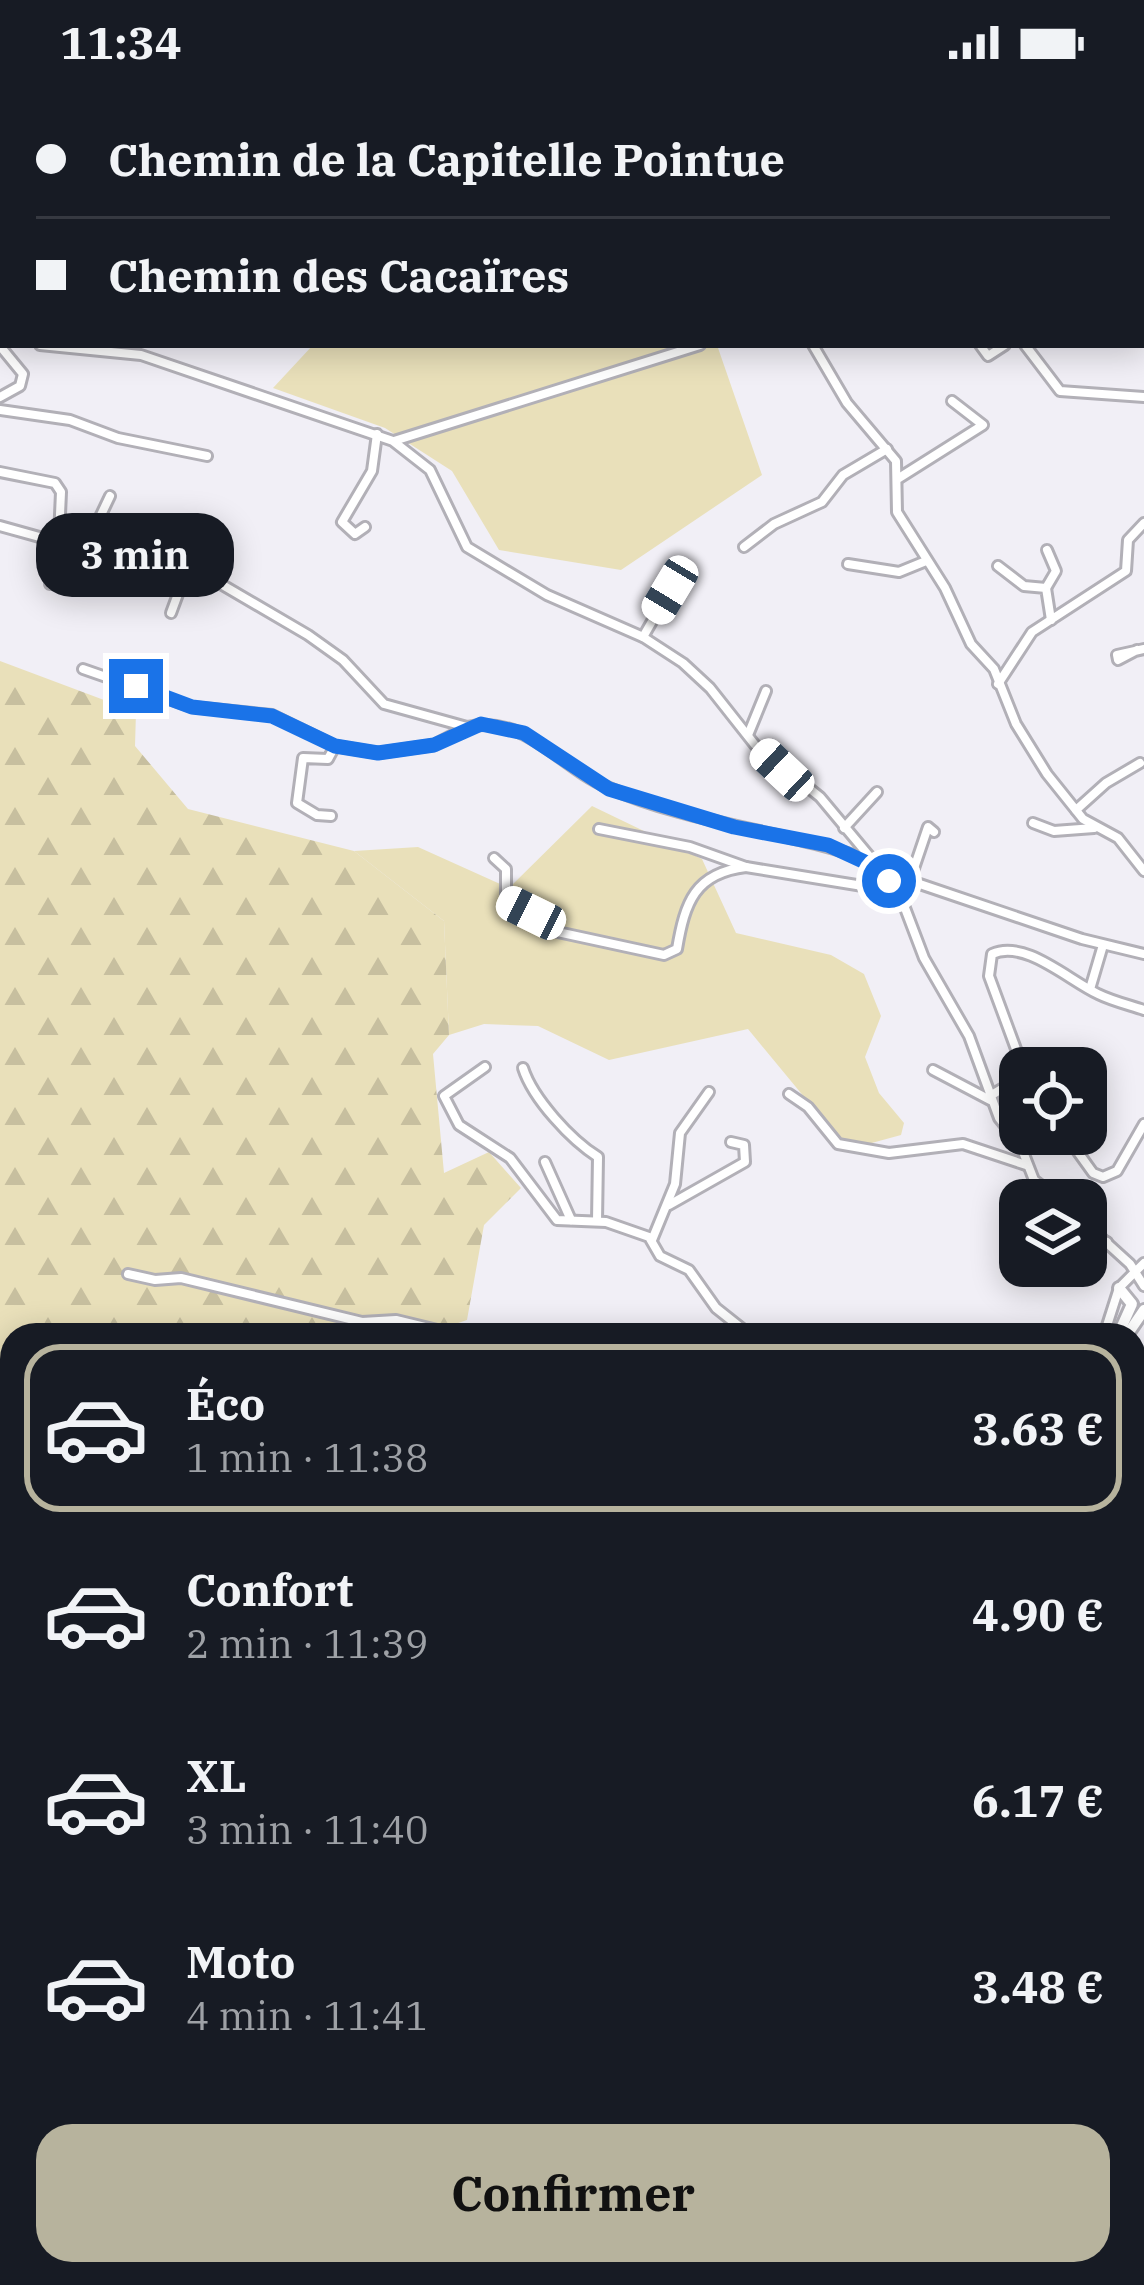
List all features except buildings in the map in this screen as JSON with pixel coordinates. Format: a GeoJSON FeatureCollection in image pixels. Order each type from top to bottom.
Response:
{"type":"FeatureCollection","features":[{"type":"Feature","properties":{"kind":"main road"},"geometry":{"type":"LineString","coordinates":[[1119,1288],[1132,1304],[1126,1323]]}},
{"type":"Feature","properties":{"kind":"street"},"geometry":{"type":"LineString","coordinates":[[0,397],[20,386],[23,374],[5,348]]}},
{"type":"Feature","properties":{"kind":"street"},"geometry":{"type":"LineString","coordinates":[[70,348],[141,355],[393,441],[430,470],[467,548],[547,595],[643,637],[695,673],[782,770],[820,797],[893,882],[924,958],[970,1036],[991,1099],[1020,1144],[1033,1179]]}},
{"type":"Feature","properties":{"kind":"street"},"geometry":{"type":"LineString","coordinates":[[393,441],[690,348]]}},
{"type":"Feature","properties":{"kind":"street"},"geometry":{"type":"LineString","coordinates":[[815,348],[847,403],[887,449],[899,478],[897,512],[1047,774],[1076,810],[1094,828],[1118,838],[1144,871]]}},
{"type":"Feature","properties":{"kind":"street"},"geometry":{"type":"LineString","coordinates":[[1027,348],[1060,391],[1144,397]]}},
{"type":"Feature","properties":{"kind":"street"},"geometry":{"type":"LineString","coordinates":[[899,478],[983,425],[952,401]]}},
{"type":"Feature","properties":{"kind":"street"},"geometry":{"type":"LineString","coordinates":[[0,410],[70,420],[118,438],[207,456]]}},
{"type":"Feature","properties":{"kind":"street"},"geometry":{"type":"LineString","coordinates":[[364,527],[356,534],[342,522],[372,471],[377,434]]}},
{"type":"Feature","properties":{"kind":"street"},"geometry":{"type":"LineString","coordinates":[[744,547],[774,524],[822,502],[843,475],[887,449]]}},
{"type":"Feature","properties":{"kind":"street"},"geometry":{"type":"LineString","coordinates":[[0,472],[55,483],[61,492],[50,584]]}},
{"type":"Feature","properties":{"kind":"street"},"geometry":{"type":"LineString","coordinates":[[91,536],[110,496]]}},
{"type":"Feature","properties":{"kind":"street"},"geometry":{"type":"LineString","coordinates":[[998,684],[1032,632],[1126,571],[1128,540],[1144,523]]}},
{"type":"Feature","properties":{"kind":"street"},"geometry":{"type":"LineString","coordinates":[[0,526],[57,537],[91,536],[156,546],[308,635],[343,660],[384,704],[467,727]]}},
{"type":"Feature","properties":{"kind":"street"},"geometry":{"type":"LineString","coordinates":[[1047,550],[1056,571],[1046,588],[1051,620]]}},
{"type":"Feature","properties":{"kind":"street"},"geometry":{"type":"LineString","coordinates":[[848,564],[899,572],[926,561]]}},
{"type":"Feature","properties":{"kind":"street"},"geometry":{"type":"LineString","coordinates":[[998,566],[1024,586],[1046,588]]}},
{"type":"Feature","properties":{"kind":"street"},"geometry":{"type":"LineString","coordinates":[[171,613],[188,567]]}},
{"type":"Feature","properties":{"kind":"street"},"geometry":{"type":"LineString","coordinates":[[643,637],[670,590]]}},
{"type":"Feature","properties":{"kind":"street"},"geometry":{"type":"LineString","coordinates":[[83,669],[192,707],[272,716],[335,746],[386,754],[434,745],[481,724],[530,735],[609,789],[875,862]]}},
{"type":"Feature","properties":{"kind":"street"},"geometry":{"type":"LineString","coordinates":[[748,736],[766,692]]}},
{"type":"Feature","properties":{"kind":"street"},"geometry":{"type":"LineString","coordinates":[[331,816],[317,815],[298,803],[303,758],[328,759],[335,746]]}},
{"type":"Feature","properties":{"kind":"street"},"geometry":{"type":"LineString","coordinates":[[1076,810],[1106,783],[1140,764]]}},
{"type":"Feature","properties":{"kind":"street"},"geometry":{"type":"LineString","coordinates":[[844,828],[878,792]]}},
{"type":"Feature","properties":{"kind":"street"},"geometry":{"type":"LineString","coordinates":[[1033,823],[1054,831],[1094,828]]}},
{"type":"Feature","properties":{"kind":"street"},"geometry":{"type":"LineString","coordinates":[[908,879],[928,827],[934,832]]}},
{"type":"Feature","properties":{"kind":"street"},"geometry":{"type":"LineString","coordinates":[[599,829],[690,847],[746,867],[875,888],[908,879],[1103,945],[1144,954]]}},
{"type":"Feature","properties":{"kind":"street"},"geometry":{"type":"LineString","coordinates":[[494,858],[506,869],[506,901],[543,919],[553,931],[664,955],[677,949],[694,889],[716,872],[746,867]]}},
{"type":"Feature","properties":{"kind":"street"},"geometry":{"type":"LineString","coordinates":[[1090,989],[1103,945]]}},
{"type":"Feature","properties":{"kind":"street"},"geometry":{"type":"LineString","coordinates":[[1015,1047],[989,976],[992,954],[1014,951],[1144,1010]]}},
{"type":"Feature","properties":{"kind":"street"},"geometry":{"type":"LineString","coordinates":[[484,1067],[444,1099],[464,1130],[510,1157],[557,1220],[631,1228],[652,1240],[661,1256],[689,1270],[716,1308],[735,1323]]}},
{"type":"Feature","properties":{"kind":"street"},"geometry":{"type":"LineString","coordinates":[[523,1068],[558,1118],[585,1150],[598,1157],[597,1221]]}},
{"type":"Feature","properties":{"kind":"street"},"geometry":{"type":"LineString","coordinates":[[933,1070],[991,1099]]}},
{"type":"Feature","properties":{"kind":"street"},"geometry":{"type":"LineString","coordinates":[[652,1240],[668,1205],[680,1133],[709,1092]]}},
{"type":"Feature","properties":{"kind":"street"},"geometry":{"type":"LineString","coordinates":[[991,1099],[999,1093]]}},
{"type":"Feature","properties":{"kind":"street"},"geometry":{"type":"LineString","coordinates":[[789,1094],[808,1107],[838,1144],[889,1153],[963,1144],[1026,1165]]}},
{"type":"Feature","properties":{"kind":"street"},"geometry":{"type":"LineString","coordinates":[[1080,1155],[1093,1174],[1103,1177],[1117,1171],[1144,1124]]}},
{"type":"Feature","properties":{"kind":"street"},"geometry":{"type":"LineString","coordinates":[[668,1205],[745,1162],[744,1145],[730,1142]]}},
{"type":"Feature","properties":{"kind":"street"},"geometry":{"type":"LineString","coordinates":[[545,1162],[571,1220]]}},
{"type":"Feature","properties":{"kind":"street"},"geometry":{"type":"LineString","coordinates":[[1107,1243],[1135,1270],[1144,1286]]}},
{"type":"Feature","properties":{"kind":"street"},"geometry":{"type":"LineString","coordinates":[[1108,1323],[1119,1288],[1144,1263]]}},
{"type":"Feature","properties":{"kind":"street"},"geometry":{"type":"LineString","coordinates":[[128,1274],[155,1280],[182,1278],[350,1319],[408,1323]]}},
{"type":"Feature","properties":{"kind":"street"},"geometry":{"type":"LineString","coordinates":[[0,2191],[0,2217]]}},
{"type":"Feature","properties":{"kind":"green space"},"geometry":{"type":"Polygon","coordinates":[[[310,348],[718,348],[762,475],[621,570],[499,550],[452,471],[385,428],[273,388],[310,348]]]}},
{"type":"Feature","properties":{"kind":"green space"},"geometry":{"type":"Polygon","coordinates":[[[0,661],[136,712],[135,746],[188,809],[354,851],[444,921],[449,1035],[433,1054],[444,1173],[489,1152],[521,1188],[484,1225],[467,1320],[458,1323],[0,1323],[0,661]]]}},
{"type":"Feature","properties":{"kind":"green space"},"geometry":{"type":"Polygon","coordinates":[[[592,806],[702,859],[736,933],[831,955],[864,974],[881,1016],[865,1057],[879,1093],[904,1123],[901,1135],[868,1144],[838,1138],[748,1029],[609,1060],[538,1026],[484,1024],[449,1035],[444,921],[354,851],[418,847],[509,888],[592,806]]]}},
{"type":"Feature","properties":{"kind":"route"},"geometry":{"type":"LineString","coordinates":[[136,686],[192,707],[272,716],[335,746],[386,754],[434,745],[481,724],[524,733],[609,789],[734,827],[828,845],[875,862],[891,874],[889,881]]}}]}
